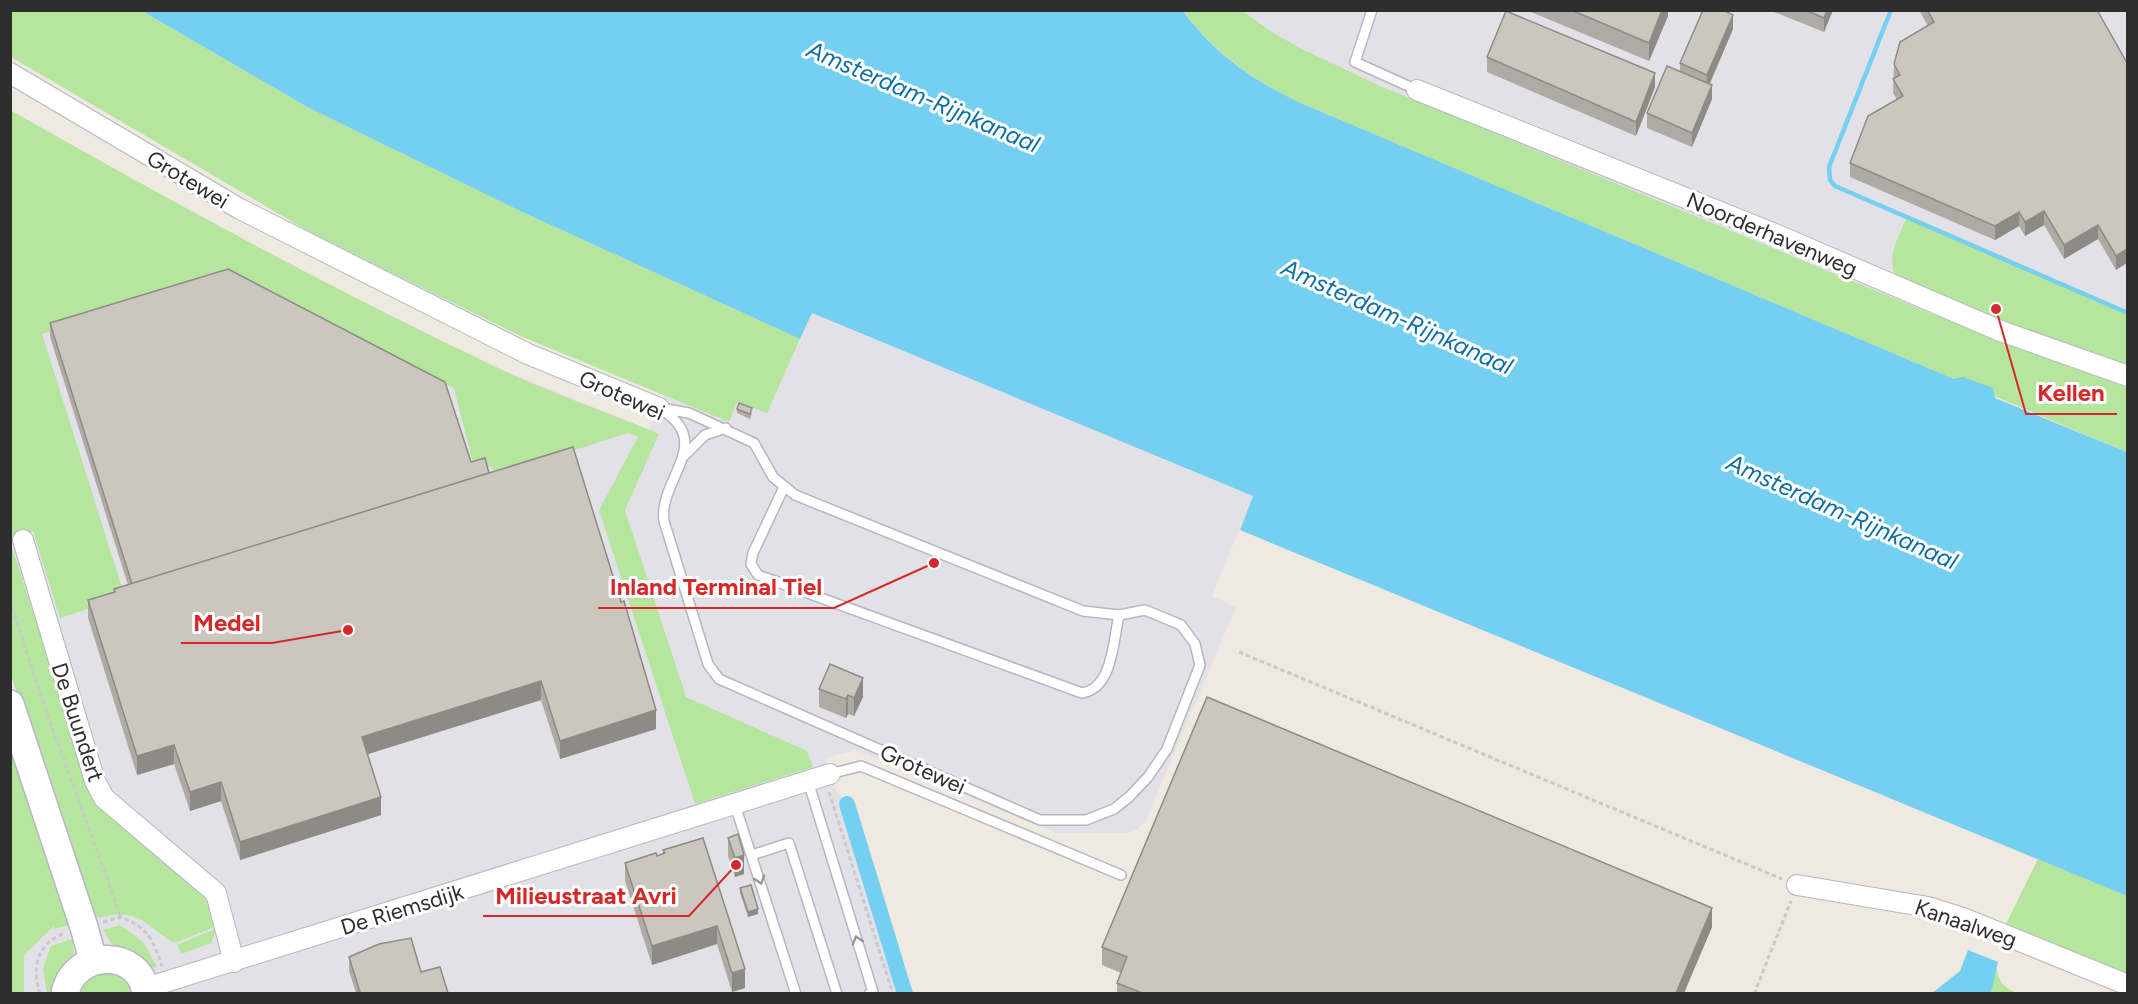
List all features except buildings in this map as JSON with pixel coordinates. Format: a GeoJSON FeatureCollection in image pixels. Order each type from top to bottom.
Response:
{"type":"FeatureCollection","features":[{"type":"Feature","properties":{"kind":"street","name":"Grotewei"},"geometry":{"type":"LineString","coordinates":[[10,74],[240,209],[528,354],[659,408]]}},
{"type":"Feature","properties":{"kind":"street","name":"Noorderhavenweg"},"geometry":{"type":"LineString","coordinates":[[1417,90],[1774,234],[1998,330],[2127,376]]}},
{"type":"Feature","properties":{"kind":"street","name":"De Buundert"},"geometry":{"type":"LineString","coordinates":[[23,540],[94,781],[104,798],[216,893],[234,962]]}},
{"type":"Feature","properties":{"kind":"street"},"geometry":{"type":"LineString","coordinates":[[10,704],[93,960]]}},
{"type":"Feature","properties":{"kind":"street","name":"De Riemsdijk"},"geometry":{"type":"LineString","coordinates":[[146,991],[820,777]]}},
{"type":"Feature","properties":{"kind":"street","name":"Kanaalweg"},"geometry":{"type":"LineString","coordinates":[[1797,885],[1929,907],[1963,918],[2127,985]]}},
{"type":"Feature","properties":{"kind":"street"},"geometry":{"type":"LineString","coordinates":[[65,993],[72,975],[93,960],[106,958],[131,966],[146,991]]}},
{"type":"Feature","properties":{"kind":"lane"},"geometry":{"type":"LineString","coordinates":[[1372,10],[1355,62],[1417,90]]}},
{"type":"Feature","properties":{"kind":"lane"},"geometry":{"type":"LineString","coordinates":[[659,408],[689,413],[726,428],[754,443],[763,453],[773,477],[784,486],[795,495],[1083,611],[1119,615],[1104,680],[1094,691],[1082,693],[758,575],[751,564],[753,553],[784,486]]}},
{"type":"Feature","properties":{"kind":"lane","name":"Grotewei"},"geometry":{"type":"LineString","coordinates":[[659,408],[676,422],[685,444],[685,455],[663,510],[712,672],[728,684],[1040,820],[1086,820],[1114,809],[1148,777],[1167,749],[1200,665],[1189,633],[1181,626],[1145,610],[1119,615]]}},
{"type":"Feature","properties":{"kind":"lane"},"geometry":{"type":"LineString","coordinates":[[685,455],[705,435],[726,428]]}},
{"type":"Feature","properties":{"kind":"lane"},"geometry":{"type":"LineString","coordinates":[[869,993],[873,992],[820,777],[861,766],[1121,875]]}},
{"type":"Feature","properties":{"kind":"lane"},"geometry":{"type":"LineString","coordinates":[[735,805],[796,993]]}},
{"type":"Feature","properties":{"kind":"lane"},"geometry":{"type":"LineString","coordinates":[[752,855],[789,843],[837,993]]}},
{"type":"Feature","properties":{"kind":"path"},"geometry":{"type":"LineString","coordinates":[[10,600],[42,699],[121,917]]}},
{"type":"Feature","properties":{"kind":"path"},"geometry":{"type":"LineString","coordinates":[[1239,652],[1797,885],[1754,993]]}},
{"type":"Feature","properties":{"kind":"path"},"geometry":{"type":"LineString","coordinates":[[820,777],[892,993]]}},
{"type":"Feature","properties":{"kind":"shaded area"},"geometry":{"type":"Polygon","coordinates":[[[1138,11],[2127,11],[2127,407],[1404,129],[1390,169],[1138,11]]]}},
{"type":"Feature","properties":{"kind":"shaded area"},"geometry":{"type":"Polygon","coordinates":[[[10,305],[455,347],[503,370],[649,430],[665,394],[729,421],[737,401],[767,412],[811,313],[1253,496],[1212,596],[1236,607],[1146,820],[1138,829],[1127,833],[1056,833],[855,750],[825,758],[836,791],[847,804],[905,993],[11,993],[75,771],[11,563],[10,305]]]}},
{"type":"Feature","properties":{"kind":"green space"},"geometry":{"type":"Polygon","coordinates":[[[11,11],[142,11],[309,108],[518,210],[800,339],[767,413],[737,402],[729,422],[518,335],[315,235],[11,57],[11,11]]]}},
{"type":"Feature","properties":{"kind":"green space"},"geometry":{"type":"Polygon","coordinates":[[[1183,11],[1243,11],[1270,31],[1300,48],[1380,86],[2005,344],[2127,387],[2127,452],[1298,102],[1249,74],[1221,52],[1183,11]]]}},
{"type":"Feature","properties":{"kind":"green space"},"geometry":{"type":"Polygon","coordinates":[[[10,110],[192,211],[438,339],[519,378],[659,434],[625,510],[686,697],[807,751],[813,767],[695,804],[599,510],[638,437],[628,433],[494,476],[491,466],[475,471],[454,388],[226,275],[42,334],[125,597],[60,618],[33,531],[11,538],[10,110]]]}},
{"type":"Feature","properties":{"kind":"green space"},"geometry":{"type":"Polygon","coordinates":[[[1908,215],[2127,311],[2127,368],[2040,336],[1896,276],[1892,261],[1893,253],[1908,215]]]}},
{"type":"Feature","properties":{"kind":"green space"},"geometry":{"type":"Polygon","coordinates":[[[10,541],[92,795],[100,808],[204,895],[217,926],[172,942],[145,922],[130,915],[110,915],[97,918],[73,860],[11,675],[10,541]]]}},
{"type":"Feature","properties":{"kind":"green space"},"geometry":{"type":"Polygon","coordinates":[[[10,739],[72,924],[54,929],[54,926],[24,955],[24,992],[10,993],[10,739]]]}},
{"type":"Feature","properties":{"kind":"green space"},"geometry":{"type":"Polygon","coordinates":[[[2038,859],[2127,896],[2127,977],[2005,926],[2038,859]]]}},
{"type":"Feature","properties":{"kind":"green space"},"geometry":{"type":"Polygon","coordinates":[[[120,925],[143,942],[157,967],[144,969],[114,948],[103,930],[120,925]]]}},
{"type":"Feature","properties":{"kind":"green space"},"geometry":{"type":"Polygon","coordinates":[[[217,928],[211,943],[181,954],[177,945],[217,928]]]}},
{"type":"Feature","properties":{"kind":"green space"},"geometry":{"type":"Polygon","coordinates":[[[72,939],[75,961],[59,993],[47,993],[43,968],[51,946],[72,939]]]}},
{"type":"Feature","properties":{"kind":"green space"},"geometry":{"type":"Polygon","coordinates":[[[1996,967],[2002,983],[2017,993],[1991,993],[1996,967]]]}},
{"type":"Feature","properties":{"kind":"green space"},"geometry":{"type":"Polygon","coordinates":[[[113,972],[129,980],[135,994],[81,994],[83,988],[93,977],[113,972]]]}},
{"type":"Feature","properties":{"kind":"water","name":"Amsterdam-Rijnkanaal"},"geometry":{"type":"Polygon","coordinates":[[[142,11],[1183,11],[1208,40],[1234,64],[1264,84],[1298,102],[1954,379],[1963,377],[1993,388],[1995,398],[2127,452],[2127,896],[1240,530],[1253,496],[812,313],[800,339],[518,210],[309,108],[142,11]]]}},
{"type":"Feature","properties":{"kind":"water"},"geometry":{"type":"Polygon","coordinates":[[[1968,950],[1998,962],[1991,993],[1932,993],[1960,971],[1968,950]]]}},
{"type":"Feature","properties":{"kind":"waterway"},"geometry":{"type":"LineString","coordinates":[[1891,10],[1829,167],[1830,180],[1835,186],[2128,313]]}},
{"type":"Feature","properties":{"kind":"waterway"},"geometry":{"type":"LineString","coordinates":[[847,804],[905,994]]}},
{"type":"Feature","properties":{"kind":"place","name":"Kellen"},"geometry":{"type":"Point","coordinates":[1996,309]}},
{"type":"Feature","properties":{"kind":"place","name":"Inland Terminal Tiel"},"geometry":{"type":"Point","coordinates":[934,563]}},
{"type":"Feature","properties":{"kind":"place","name":"Medel"},"geometry":{"type":"Point","coordinates":[348,630]}},
{"type":"Feature","properties":{"kind":"place","name":"Milieustraat Avri"},"geometry":{"type":"Point","coordinates":[736,865]}}]}
